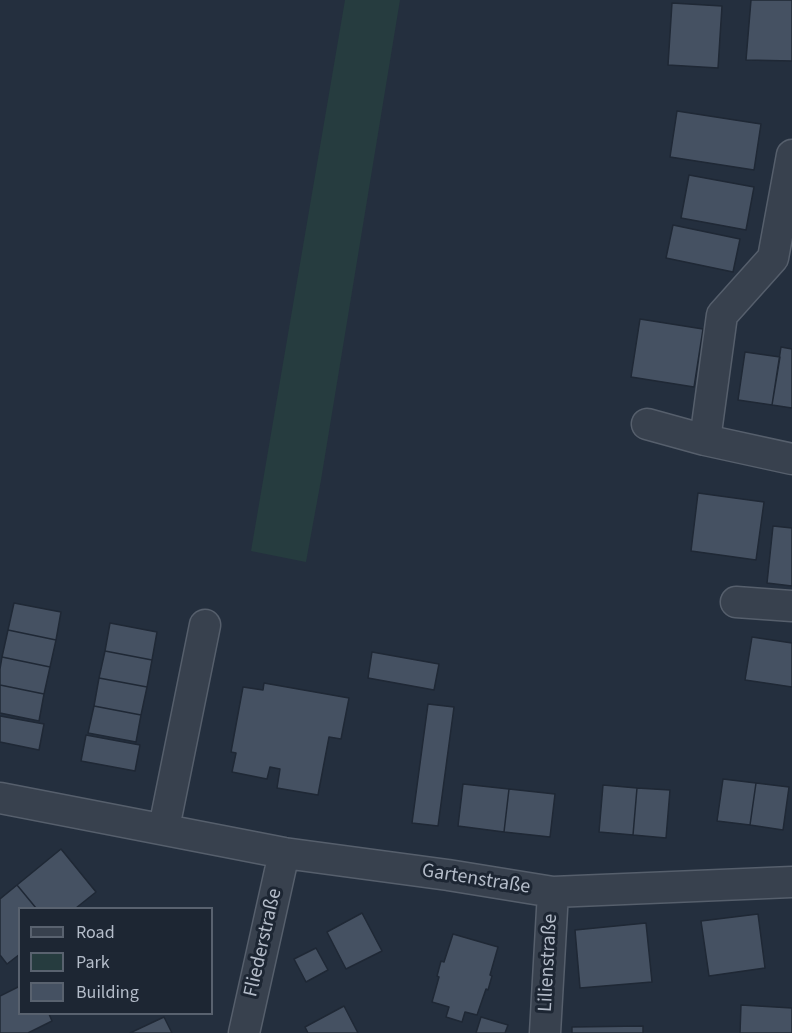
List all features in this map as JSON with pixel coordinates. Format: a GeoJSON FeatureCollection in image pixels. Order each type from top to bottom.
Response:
{"type":"FeatureCollection","features":[{"type":"Feature","properties":{"kind":"street"},"geometry":{"type":"LineString","coordinates":[[705,440],[722,315],[773,258],[792,155]]}},
{"type":"Feature","properties":{"kind":"street"},"geometry":{"type":"LineString","coordinates":[[647,424],[705,440],[792,459]]}},
{"type":"Feature","properties":{"kind":"street"},"geometry":{"type":"LineString","coordinates":[[736,602],[792,606]]}},
{"type":"Feature","properties":{"kind":"street"},"geometry":{"type":"LineString","coordinates":[[164,828],[205,625]]}},
{"type":"Feature","properties":{"kind":"street","name":"Gartenstraße"},"geometry":{"type":"LineString","coordinates":[[0,798],[285,853],[448,874],[553,892],[792,882]]}},
{"type":"Feature","properties":{"kind":"street","name":"Fliederstraße"},"geometry":{"type":"LineString","coordinates":[[244,1033],[285,853]]}},
{"type":"Feature","properties":{"kind":"street","name":"Lilienstraße"},"geometry":{"type":"LineString","coordinates":[[545,1033],[553,892]]}},
{"type":"Feature","properties":{"kind":"green space"},"geometry":{"type":"Polygon","coordinates":[[[345,0],[400,0],[306,562],[251,551],[345,0]]]}},
{"type":"Feature","properties":{"kind":"building"},"geometry":{"type":"Polygon","coordinates":[[[751,0],[792,0],[792,61],[746,60],[751,0]]]}},
{"type":"Feature","properties":{"kind":"building"},"geometry":{"type":"Polygon","coordinates":[[[672,3],[722,6],[718,68],[668,65],[672,3]]]}},
{"type":"Feature","properties":{"kind":"building"},"geometry":{"type":"Polygon","coordinates":[[[677,111],[761,124],[754,170],[670,157],[677,111]]]}},
{"type":"Feature","properties":{"kind":"building"},"geometry":{"type":"Polygon","coordinates":[[[689,175],[754,187],[746,230],[681,218],[689,175]]]}},
{"type":"Feature","properties":{"kind":"building"},"geometry":{"type":"Polygon","coordinates":[[[673,225],[740,239],[733,272],[666,258],[673,225]]]}},
{"type":"Feature","properties":{"kind":"building"},"geometry":{"type":"Polygon","coordinates":[[[640,319],[703,329],[694,387],[631,377],[640,319]]]}},
{"type":"Feature","properties":{"kind":"building"},"geometry":{"type":"Polygon","coordinates":[[[781,347],[792,349],[792,408],[772,405],[781,347]]]}},
{"type":"Feature","properties":{"kind":"building"},"geometry":{"type":"Polygon","coordinates":[[[745,352],[780,357],[772,405],[738,400],[745,352]]]}},
{"type":"Feature","properties":{"kind":"building"},"geometry":{"type":"Polygon","coordinates":[[[698,493],[764,502],[756,560],[691,551],[698,493]]]}},
{"type":"Feature","properties":{"kind":"building"},"geometry":{"type":"Polygon","coordinates":[[[773,526],[792,528],[792,586],[767,583],[773,526]]]}},
{"type":"Feature","properties":{"kind":"building"},"geometry":{"type":"Polygon","coordinates":[[[14,603],[61,612],[56,640],[8,630],[14,603]]]}},
{"type":"Feature","properties":{"kind":"building"},"geometry":{"type":"Polygon","coordinates":[[[110,623],[157,632],[152,660],[105,651],[110,623]]]}},
{"type":"Feature","properties":{"kind":"building"},"geometry":{"type":"Polygon","coordinates":[[[8,630],[56,640],[50,667],[2,657],[8,630]]]}},
{"type":"Feature","properties":{"kind":"building"},"geometry":{"type":"Polygon","coordinates":[[[752,637],[792,643],[792,687],[745,680],[752,637]]]}},
{"type":"Feature","properties":{"kind":"building"},"geometry":{"type":"Polygon","coordinates":[[[105,651],[152,660],[147,687],[99,678],[105,651]]]}},
{"type":"Feature","properties":{"kind":"building"},"geometry":{"type":"Polygon","coordinates":[[[372,652],[439,664],[434,690],[368,678],[372,652]]]}},
{"type":"Feature","properties":{"kind":"building"},"geometry":{"type":"Polygon","coordinates":[[[2,657],[50,667],[44,694],[0,685],[2,657]]]}},
{"type":"Feature","properties":{"kind":"building"},"geometry":{"type":"Polygon","coordinates":[[[99,678],[147,687],[141,715],[94,706],[99,678]]]}},
{"type":"Feature","properties":{"kind":"building"},"geometry":{"type":"Polygon","coordinates":[[[264,683],[349,698],[341,739],[329,737],[318,795],[277,788],[280,769],[270,767],[267,779],[232,772],[236,753],[231,752],[243,687],[263,690],[264,683]]]}},
{"type":"Feature","properties":{"kind":"building"},"geometry":{"type":"Polygon","coordinates":[[[0,685],[44,694],[39,721],[0,713],[0,685]]]}},
{"type":"Feature","properties":{"kind":"building"},"geometry":{"type":"Polygon","coordinates":[[[428,704],[454,707],[438,826],[412,823],[428,704]]]}},
{"type":"Feature","properties":{"kind":"building"},"geometry":{"type":"Polygon","coordinates":[[[94,706],[141,715],[136,742],[88,733],[94,706]]]}},
{"type":"Feature","properties":{"kind":"building"},"geometry":{"type":"Polygon","coordinates":[[[0,716],[44,724],[39,750],[0,742],[0,716]]]}},
{"type":"Feature","properties":{"kind":"building"},"geometry":{"type":"Polygon","coordinates":[[[86,735],[140,745],[135,771],[81,761],[86,735]]]}},
{"type":"Feature","properties":{"kind":"building"},"geometry":{"type":"Polygon","coordinates":[[[723,779],[756,783],[750,825],[717,821],[723,779]]]}},
{"type":"Feature","properties":{"kind":"building"},"geometry":{"type":"Polygon","coordinates":[[[756,783],[789,787],[783,830],[750,825],[756,783]]]}},
{"type":"Feature","properties":{"kind":"building"},"geometry":{"type":"Polygon","coordinates":[[[463,784],[509,789],[504,832],[458,826],[463,784]]]}},
{"type":"Feature","properties":{"kind":"building"},"geometry":{"type":"Polygon","coordinates":[[[603,785],[637,788],[633,835],[599,832],[603,785]]]}},
{"type":"Feature","properties":{"kind":"building"},"geometry":{"type":"Polygon","coordinates":[[[637,788],[670,790],[666,838],[633,835],[637,788]]]}},
{"type":"Feature","properties":{"kind":"building"},"geometry":{"type":"Polygon","coordinates":[[[509,789],[555,794],[550,837],[504,832],[509,789]]]}},
{"type":"Feature","properties":{"kind":"building"},"geometry":{"type":"Polygon","coordinates":[[[61,849],[96,892],[77,907],[35,907],[17,885],[61,849]]]}},
{"type":"Feature","properties":{"kind":"building"},"geometry":{"type":"Polygon","coordinates":[[[17,885],[35,907],[18,907],[18,956],[7,964],[0,955],[0,899],[17,885]]]}},
{"type":"Feature","properties":{"kind":"building"},"geometry":{"type":"Polygon","coordinates":[[[362,913],[382,951],[346,969],[327,932],[362,913]]]}},
{"type":"Feature","properties":{"kind":"building"},"geometry":{"type":"Polygon","coordinates":[[[758,914],[765,968],[709,976],[701,921],[758,914]]]}},
{"type":"Feature","properties":{"kind":"building"},"geometry":{"type":"Polygon","coordinates":[[[646,923],[652,982],[580,988],[575,930],[646,923]]]}},
{"type":"Feature","properties":{"kind":"building"},"geometry":{"type":"Polygon","coordinates":[[[453,934],[498,947],[488,990],[486,989],[477,1015],[465,1012],[462,1022],[446,1017],[449,1007],[432,1002],[441,961],[444,962],[453,934]]]}},
{"type":"Feature","properties":{"kind":"building"},"geometry":{"type":"Polygon","coordinates":[[[316,948],[328,970],[306,982],[294,959],[316,948]]]}},
{"type":"Feature","properties":{"kind":"building"},"geometry":{"type":"Polygon","coordinates":[[[18,987],[18,1015],[49,1015],[52,1021],[28,1033],[0,1033],[0,996],[18,987]]]}},
{"type":"Feature","properties":{"kind":"building"},"geometry":{"type":"Polygon","coordinates":[[[741,1005],[792,1008],[792,1033],[740,1033],[741,1005]]]}},
{"type":"Feature","properties":{"kind":"building"},"geometry":{"type":"Polygon","coordinates":[[[344,1006],[358,1033],[308,1033],[305,1027],[344,1006]]]}},
{"type":"Feature","properties":{"kind":"building"},"geometry":{"type":"Polygon","coordinates":[[[164,1017],[172,1033],[130,1033],[164,1017]]]}},
{"type":"Feature","properties":{"kind":"building"},"geometry":{"type":"Polygon","coordinates":[[[481,1017],[508,1025],[505,1033],[476,1033],[481,1017]]]}},
{"type":"Feature","properties":{"kind":"building"},"geometry":{"type":"Polygon","coordinates":[[[643,1026],[643,1033],[572,1033],[572,1027],[643,1026]]]}}]}
